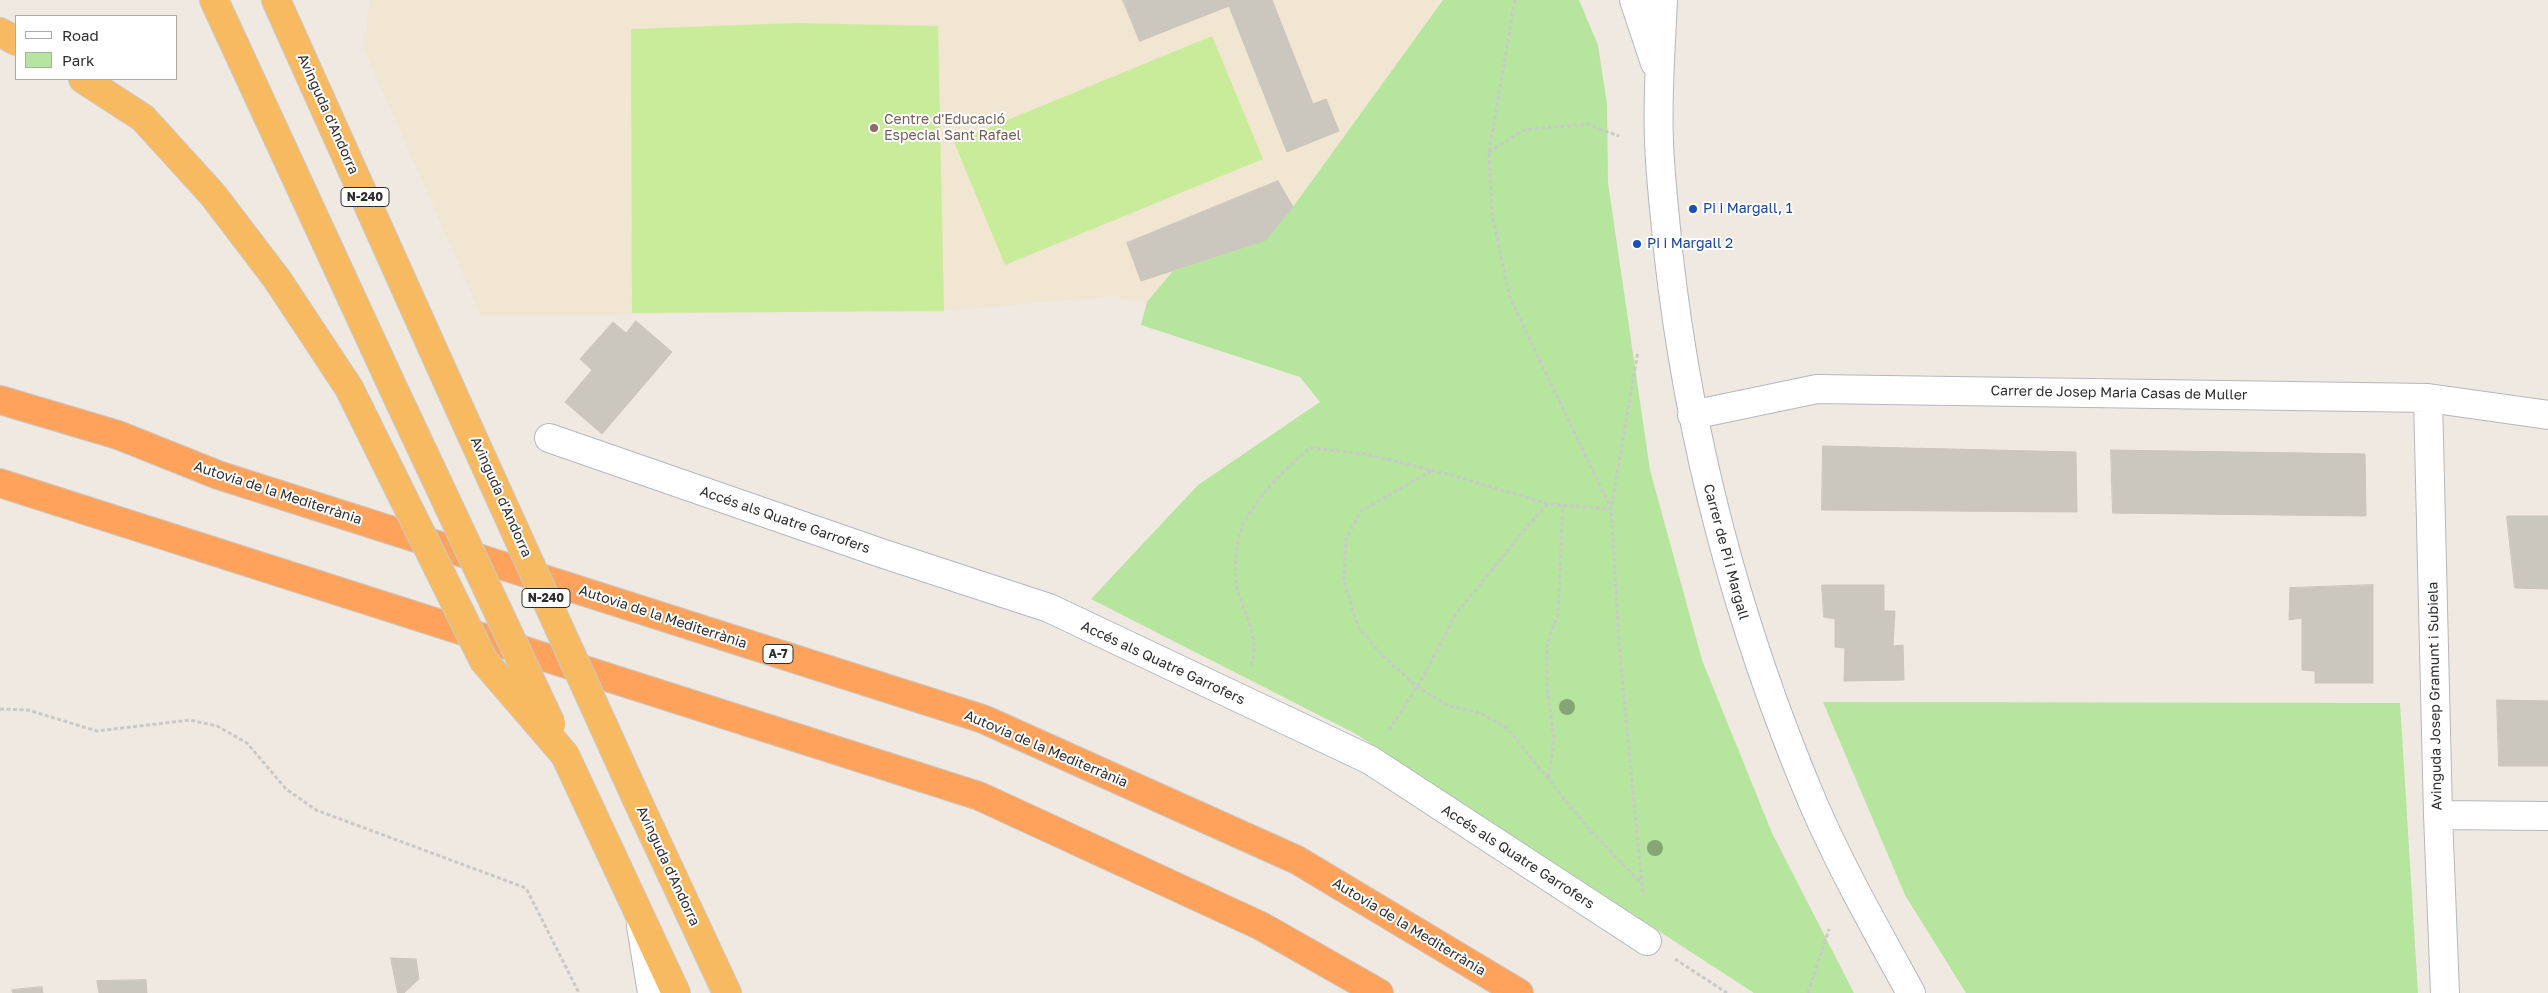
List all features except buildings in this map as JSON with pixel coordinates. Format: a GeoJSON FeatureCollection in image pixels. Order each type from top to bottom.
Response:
{"type":"FeatureCollection","features":[{"type":"Feature","properties":{"kind":"highway"},"geometry":{"type":"LineString","coordinates":[[214,0],[676,993]]}},
{"type":"Feature","properties":{"kind":"highway","name":"Avinguda d'Andorra"},"geometry":{"type":"LineString","coordinates":[[276,0],[638,802],[727,993]]}},
{"type":"Feature","properties":{"kind":"highway"},"geometry":{"type":"LineString","coordinates":[[0,32],[15,40]]}},
{"type":"Feature","properties":{"kind":"highway"},"geometry":{"type":"LineString","coordinates":[[85,80],[143,118],[213,195],[277,279],[349,388],[484,660],[565,755]]}},
{"type":"Feature","properties":{"kind":"highway","name":"Autovia de la Mediterrània"},"geometry":{"type":"LineString","coordinates":[[0,400],[118,436],[218,475],[983,719],[1297,860],[1519,993]]}},
{"type":"Feature","properties":{"kind":"highway"},"geometry":{"type":"LineString","coordinates":[[0,483],[979,796],[1261,926],[1379,993]]}},
{"type":"Feature","properties":{"kind":"street","name":"Carrer de Pi i Margall"},"geometry":{"type":"LineString","coordinates":[[1634,0],[1660,79]]}},
{"type":"Feature","properties":{"kind":"street","name":"Carrer de Pi i Margall"},"geometry":{"type":"LineString","coordinates":[[1663,0],[1659,141],[1667,235],[1676,324],[1692,415],[1714,512],[1738,599],[1767,690],[1814,805],[1856,893],[1911,993]]}},
{"type":"Feature","properties":{"kind":"street","name":"Carrer de Josep Maria Casas de Muller"},"geometry":{"type":"LineString","coordinates":[[1692,415],[1817,389],[2428,398],[2548,415]]}},
{"type":"Feature","properties":{"kind":"street","name":"Avinguda Josep Gramunt i Subiela"},"geometry":{"type":"LineString","coordinates":[[2428,398],[2438,815],[2445,993]]}},
{"type":"Feature","properties":{"kind":"street","name":"Accés als Quatre Garrofers"},"geometry":{"type":"LineString","coordinates":[[549,438],[881,553],[1049,608],[1370,760],[1647,941]]}},
{"type":"Feature","properties":{"kind":"street"},"geometry":{"type":"LineString","coordinates":[[2438,815],[2548,816]]}},
{"type":"Feature","properties":{"kind":"street"},"geometry":{"type":"LineString","coordinates":[[639,912],[652,993]]}},
{"type":"Feature","properties":{"kind":"path"},"geometry":{"type":"LineString","coordinates":[[1515,0],[1489,152],[1492,214],[1510,298],[1612,509]]}},
{"type":"Feature","properties":{"kind":"path"},"geometry":{"type":"LineString","coordinates":[[1489,152],[1524,130],[1587,124],[1619,136]]}},
{"type":"Feature","properties":{"kind":"path"},"geometry":{"type":"LineString","coordinates":[[1638,351],[1612,509],[1620,656],[1647,941],[1727,993]]}},
{"type":"Feature","properties":{"kind":"path"},"geometry":{"type":"LineString","coordinates":[[1238,698],[1255,654],[1250,623],[1238,593],[1235,563],[1244,523],[1284,469],[1310,448],[1366,454],[1432,470],[1548,504],[1612,509]]}},
{"type":"Feature","properties":{"kind":"path"},"geometry":{"type":"LineString","coordinates":[[1432,470],[1361,511],[1346,538],[1344,582],[1358,627],[1380,654],[1417,686],[1449,706],[1480,713],[1507,728],[1549,777],[1588,828],[1641,883]]}},
{"type":"Feature","properties":{"kind":"path"},"geometry":{"type":"LineString","coordinates":[[1370,760],[1417,686],[1456,614],[1530,523],[1548,504]]}},
{"type":"Feature","properties":{"kind":"path"},"geometry":{"type":"LineString","coordinates":[[1549,777],[1554,738],[1547,688],[1548,644],[1558,614],[1563,505]]}},
{"type":"Feature","properties":{"kind":"path"},"geometry":{"type":"LineString","coordinates":[[0,709],[28,710],[97,731],[190,720],[217,726],[247,743],[286,789],[316,810],[526,888],[579,993]]}},
{"type":"Feature","properties":{"kind":"path"},"geometry":{"type":"LineString","coordinates":[[1808,993],[1829,929]]}},
{"type":"Feature","properties":{"kind":"shaded area","name":"Centre d'Educació Especial Sant Rafael"},"geometry":{"type":"Polygon","coordinates":[[[370,0],[1443,0],[1293,207],[1266,240],[1173,271],[1147,302],[1113,296],[944,311],[481,315],[364,49],[370,0]]]}},
{"type":"Feature","properties":{"kind":"green space"},"geometry":{"type":"Polygon","coordinates":[[[1443,0],[1579,0],[1598,45],[1607,104],[1608,183],[1650,470],[1702,660],[1772,833],[1854,993],[1754,993],[1356,734],[1091,599],[1198,485],[1320,402],[1300,377],[1141,325],[1147,302],[1173,271],[1266,240],[1293,207],[1443,0]]]}},
{"type":"Feature","properties":{"kind":"green space"},"geometry":{"type":"Polygon","coordinates":[[[796,23],[938,26],[944,311],[632,313],[631,29],[796,23]]]}},
{"type":"Feature","properties":{"kind":"green space"},"geometry":{"type":"Polygon","coordinates":[[[1212,36],[1263,159],[1005,265],[954,142],[1212,36]]]}},
{"type":"Feature","properties":{"kind":"green space"},"geometry":{"type":"Polygon","coordinates":[[[1823,702],[2400,703],[2418,993],[1966,993],[1905,895],[1823,702]]]}},
{"type":"Feature","properties":{"kind":"place","name":"Centre d'Educació Especial Sant Rafael"},"geometry":{"type":"Point","coordinates":[874,128]}},
{"type":"Feature","properties":{"kind":"place","name":"Pi i Margall, 1"},"geometry":{"type":"Point","coordinates":[1693,209]}},
{"type":"Feature","properties":{"kind":"place","name":"Pi i Margall 2"},"geometry":{"type":"Point","coordinates":[1637,244]}}]}
